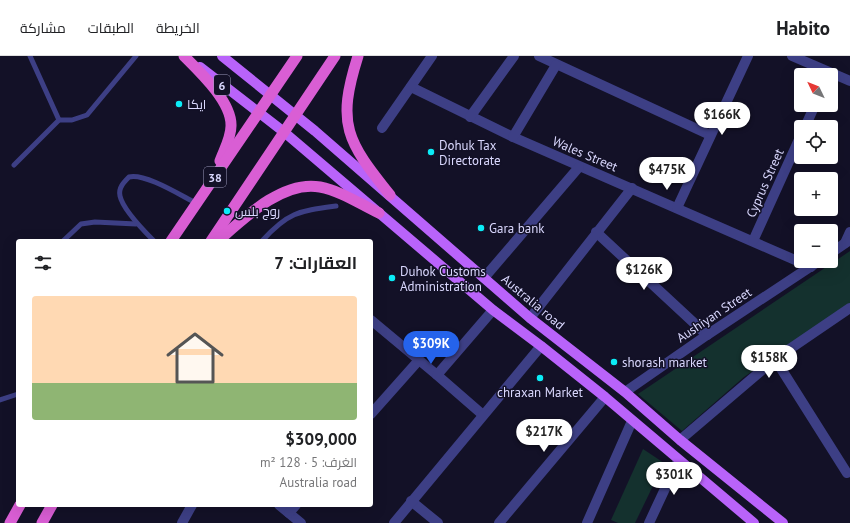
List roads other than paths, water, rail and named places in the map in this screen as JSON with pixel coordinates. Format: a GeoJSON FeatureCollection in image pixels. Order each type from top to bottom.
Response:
{"type":"FeatureCollection","features":[{"type":"Feature","properties":{"kind":"highway"},"geometry":{"type":"LineString","coordinates":[[185,56],[218,94],[231,116],[231,127],[227,144],[207,188]]}},
{"type":"Feature","properties":{"kind":"highway","name":"38"},"geometry":{"type":"LineString","coordinates":[[172,239],[297,56]]}},
{"type":"Feature","properties":{"kind":"highway","name":"38"},"geometry":{"type":"LineString","coordinates":[[212,239],[335,56]]}},
{"type":"Feature","properties":{"kind":"highway"},"geometry":{"type":"LineString","coordinates":[[358,56],[349,89],[347,104],[347,119],[351,137],[363,161],[390,195]]}},
{"type":"Feature","properties":{"kind":"highway"},"geometry":{"type":"LineString","coordinates":[[220,239],[237,224],[273,198],[292,189],[306,186],[332,190],[379,213]]}},
{"type":"Feature","properties":{"kind":"highway"},"geometry":{"type":"LineString","coordinates":[[10,523],[19,507]]}},
{"type":"Feature","properties":{"kind":"highway"},"geometry":{"type":"LineString","coordinates":[[42,523],[51,507]]}},
{"type":"Feature","properties":{"kind":"main road","name":"6"},"geometry":{"type":"LineString","coordinates":[[185,56],[259,113]]}},
{"type":"Feature","properties":{"kind":"main road","name":"6"},"geometry":{"type":"LineString","coordinates":[[222,56],[271,95]]}},
{"type":"Feature","properties":{"kind":"main road","name":"Australia road"},"geometry":{"type":"LineString","coordinates":[[271,95],[390,195],[530,318],[624,392],[680,440],[783,523]]}},
{"type":"Feature","properties":{"kind":"main road"},"geometry":{"type":"LineString","coordinates":[[259,113],[284,132],[493,310],[605,397],[678,461],[754,523]]}},
{"type":"Feature","properties":{"kind":"street"},"geometry":{"type":"LineString","coordinates":[[382,128],[432,56]]}},
{"type":"Feature","properties":{"kind":"street"},"geometry":{"type":"LineString","coordinates":[[470,117],[514,56]]}},
{"type":"Feature","properties":{"kind":"street"},"geometry":{"type":"LineString","coordinates":[[539,56],[556,66],[710,135]]}},
{"type":"Feature","properties":{"kind":"street"},"geometry":{"type":"LineString","coordinates":[[677,208],[748,56]]}},
{"type":"Feature","properties":{"kind":"street"},"geometry":{"type":"LineString","coordinates":[[792,56],[818,68]]}},
{"type":"Feature","properties":{"kind":"street"},"geometry":{"type":"LineString","coordinates":[[513,138],[556,66]]}},
{"type":"Feature","properties":{"kind":"street"},"geometry":{"type":"LineString","coordinates":[[838,76],[850,80]]}},
{"type":"Feature","properties":{"kind":"street","name":"Wales Street"},"geometry":{"type":"LineString","coordinates":[[411,87],[513,138],[632,188],[753,242],[794,257]]}},
{"type":"Feature","properties":{"kind":"street","name":"Cyprus Street"},"geometry":{"type":"LineString","coordinates":[[753,242],[794,151]]}},
{"type":"Feature","properties":{"kind":"street"},"geometry":{"type":"LineString","coordinates":[[484,278],[579,166]]}},
{"type":"Feature","properties":{"kind":"street"},"geometry":{"type":"LineString","coordinates":[[530,318],[632,188]]}},
{"type":"Feature","properties":{"kind":"street"},"geometry":{"type":"LineString","coordinates":[[596,232],[706,335]]}},
{"type":"Feature","properties":{"kind":"street"},"geometry":{"type":"LineString","coordinates":[[838,248],[848,241],[850,232]]}},
{"type":"Feature","properties":{"kind":"street","name":"Aushiyan Street"},"geometry":{"type":"LineString","coordinates":[[624,392],[706,335],[809,268]]}},
{"type":"Feature","properties":{"kind":"street"},"geometry":{"type":"LineString","coordinates":[[437,375],[493,310]]}},
{"type":"Feature","properties":{"kind":"street"},"geometry":{"type":"LineString","coordinates":[[680,440],[774,360],[849,312]]}},
{"type":"Feature","properties":{"kind":"street"},"geometry":{"type":"LineString","coordinates":[[373,322],[483,415]]}},
{"type":"Feature","properties":{"kind":"street"},"geometry":{"type":"LineString","coordinates":[[394,523],[541,346]]}},
{"type":"Feature","properties":{"kind":"street"},"geometry":{"type":"LineString","coordinates":[[373,412],[419,360]]}},
{"type":"Feature","properties":{"kind":"street"},"geometry":{"type":"LineString","coordinates":[[774,360],[847,473]]}},
{"type":"Feature","properties":{"kind":"street"},"geometry":{"type":"LineString","coordinates":[[500,523],[605,397]]}},
{"type":"Feature","properties":{"kind":"street"},"geometry":{"type":"LineString","coordinates":[[587,523],[632,420]]}},
{"type":"Feature","properties":{"kind":"street"},"geometry":{"type":"LineString","coordinates":[[649,523],[678,461]]}},
{"type":"Feature","properties":{"kind":"street"},"geometry":{"type":"LineString","coordinates":[[412,501],[438,523]]}},
{"type":"Feature","properties":{"kind":"street"},"geometry":{"type":"LineString","coordinates":[[182,523],[191,507]]}},
{"type":"Feature","properties":{"kind":"street"},"geometry":{"type":"LineString","coordinates":[[281,507],[301,523]]}},
{"type":"Feature","properties":{"kind":"street"},"geometry":{"type":"LineString","coordinates":[[289,514],[294,507]]}},
{"type":"Feature","properties":{"kind":"lane"},"geometry":{"type":"LineString","coordinates":[[30,56],[59,120]]}},
{"type":"Feature","properties":{"kind":"lane"},"geometry":{"type":"LineString","coordinates":[[14,165],[59,120],[72,120],[88,115],[136,56]]}},
{"type":"Feature","properties":{"kind":"lane"},"geometry":{"type":"LineString","coordinates":[[152,239],[136,224],[120,196],[121,186],[129,176],[136,175],[149,180],[197,204]]}},
{"type":"Feature","properties":{"kind":"lane"},"geometry":{"type":"LineString","coordinates":[[264,239],[291,215],[301,211],[336,206]]}},
{"type":"Feature","properties":{"kind":"lane"},"geometry":{"type":"LineString","coordinates":[[65,239],[81,224],[95,222],[136,224]]}},
{"type":"Feature","properties":{"kind":"lane"},"geometry":{"type":"LineString","coordinates":[[0,400],[16,395]]}},
{"type":"Feature","properties":{"kind":"place","name":"ايكا"},"geometry":{"type":"Point","coordinates":[179,104]}},
{"type":"Feature","properties":{"kind":"place","name":"Dohuk Tax Directorate"},"geometry":{"type":"Point","coordinates":[431,152]}},
{"type":"Feature","properties":{"kind":"place","name":"روج بلس"},"geometry":{"type":"Point","coordinates":[227,211]}},
{"type":"Feature","properties":{"kind":"place","name":"Gara bank"},"geometry":{"type":"Point","coordinates":[481,228]}},
{"type":"Feature","properties":{"kind":"place","name":"Duhok Customs Administration"},"geometry":{"type":"Point","coordinates":[392,278]}},
{"type":"Feature","properties":{"kind":"place","name":"shorash market"},"geometry":{"type":"Point","coordinates":[614,362]}},
{"type":"Feature","properties":{"kind":"place","name":"chraxan Market"},"geometry":{"type":"Point","coordinates":[540,378]}}]}
